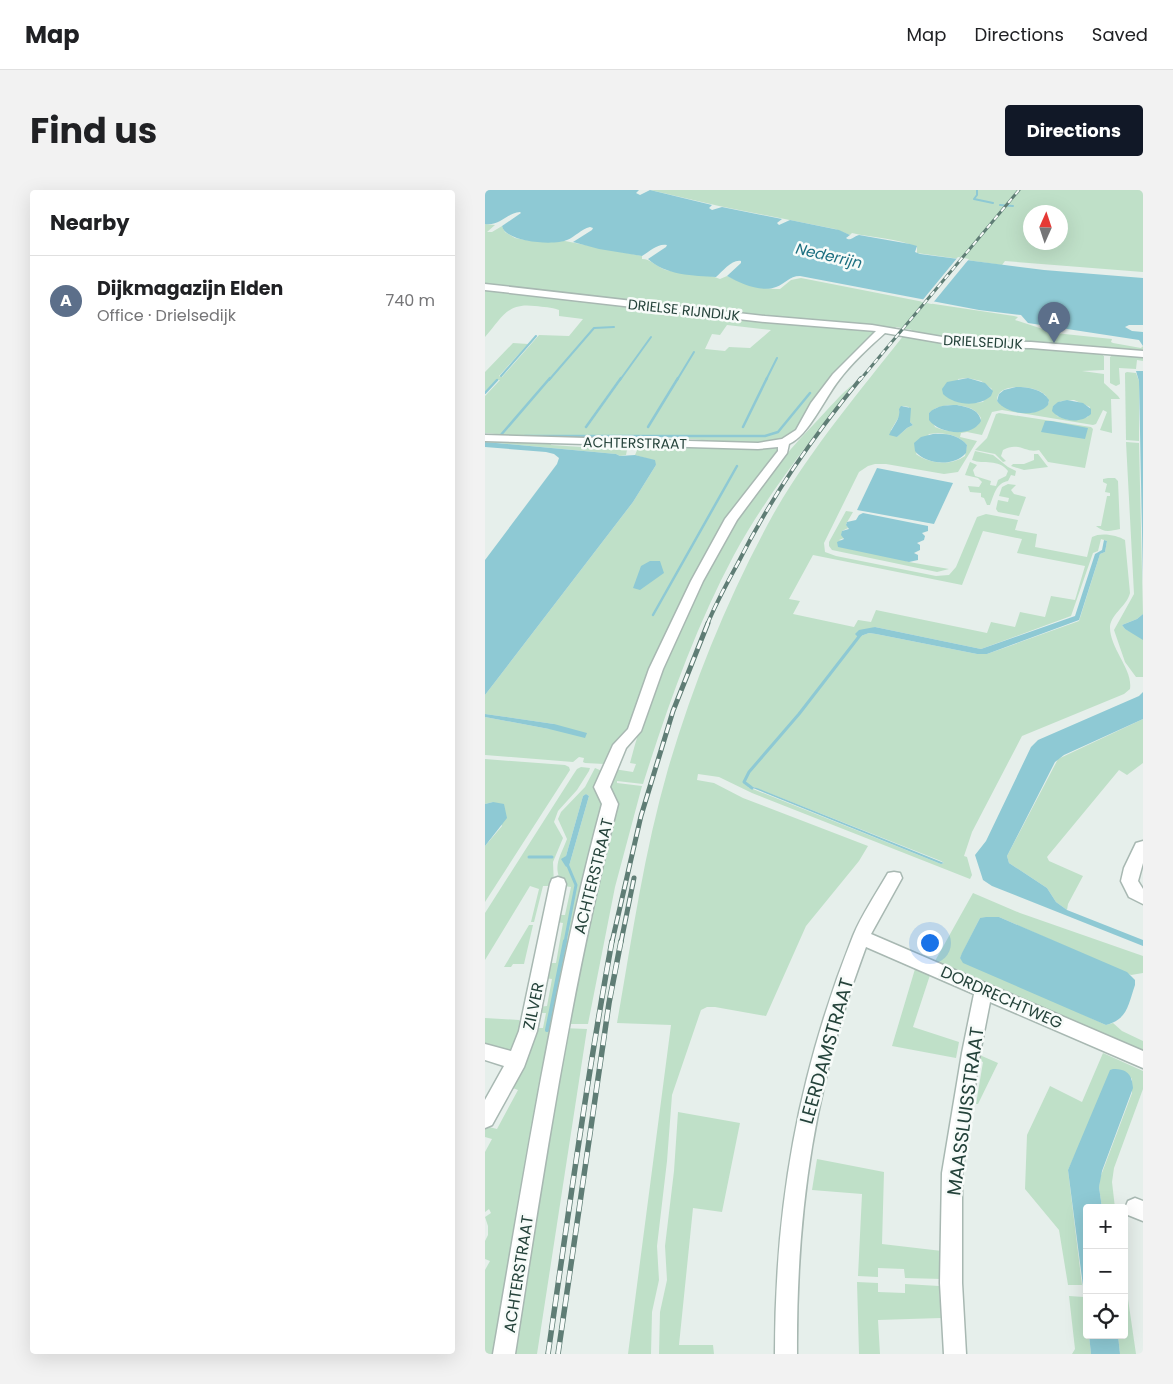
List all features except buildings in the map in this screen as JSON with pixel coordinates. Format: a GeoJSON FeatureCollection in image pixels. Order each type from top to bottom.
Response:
{"type":"FeatureCollection","features":[{"type":"Feature","properties":{"kind":"street","name":"DRIELSE RIJNDIJK"},"geometry":{"type":"LineString","coordinates":[[485,287],[756,318],[883,330]]}},
{"type":"Feature","properties":{"kind":"street","name":"DRIELSEDIJK"},"geometry":{"type":"LineString","coordinates":[[883,330],[966,344],[1031,345],[1143,354]]}},
{"type":"Feature","properties":{"kind":"street","name":"ACHTERSTRAAT"},"geometry":{"type":"LineString","coordinates":[[485,438],[758,446],[784,443],[794,438],[799,432],[833,379],[862,347],[883,330]]}},
{"type":"Feature","properties":{"kind":"street","name":"ACHTERSTRAAT"},"geometry":{"type":"LineString","coordinates":[[504,1354],[563,1011],[591,872],[610,804],[602,787],[620,745],[634,731],[657,669],[697,581],[731,519],[783,451],[784,443]]}},
{"type":"Feature","properties":{"kind":"street"},"geometry":{"type":"LineString","coordinates":[[1142,847],[1128,880],[1130,888],[1135,894],[1143,898]]}},
{"type":"Feature","properties":{"kind":"street","name":"LEERDAMSTRAAT"},"geometry":{"type":"LineString","coordinates":[[786,1354],[788,1264],[803,1135],[828,1033],[861,937],[895,878]]}},
{"type":"Feature","properties":{"kind":"street","name":"ZILVER"},"geometry":{"type":"LineString","coordinates":[[485,1119],[517,1061],[528,1031],[558,884]]}},
{"type":"Feature","properties":{"kind":"street","name":"DORDRECHTWEG"},"geometry":{"type":"LineString","coordinates":[[861,937],[984,989],[1143,1060]]}},
{"type":"Feature","properties":{"kind":"street","name":"MAASSLUISSTRAAT"},"geometry":{"type":"LineString","coordinates":[[955,1354],[951,1283],[952,1173],[971,1053],[984,989]]}},
{"type":"Feature","properties":{"kind":"street"},"geometry":{"type":"LineString","coordinates":[[485,1052],[517,1061]]}},
{"type":"Feature","properties":{"kind":"green space"},"geometry":{"type":"Polygon","coordinates":[[[650,190],[1143,190],[1143,272],[1005,261],[1002,265],[917,253],[917,247],[901,242],[852,233],[850,235],[835,229],[650,190]]]}},
{"type":"Feature","properties":{"kind":"green space"},"geometry":{"type":"Polygon","coordinates":[[[485,224],[495,225],[487,232],[492,232],[502,226],[505,232],[515,238],[531,241],[565,241],[642,256],[642,259],[673,272],[707,275],[720,279],[727,276],[753,286],[773,289],[780,289],[791,280],[801,278],[934,304],[1014,316],[1018,317],[1015,320],[1055,333],[1112,339],[1111,342],[1113,343],[1141,348],[1143,346],[1143,352],[967,342],[911,332],[912,330],[896,327],[894,329],[797,320],[485,285],[485,224]]]}},
{"type":"Feature","properties":{"kind":"green space"},"geometry":{"type":"Polygon","coordinates":[[[485,289],[873,331],[873,334],[839,370],[791,438],[760,445],[644,435],[517,436],[485,433],[485,396],[500,380],[496,380],[485,392],[485,372],[513,343],[528,344],[499,376],[502,377],[539,335],[569,336],[583,319],[559,316],[559,310],[550,308],[518,306],[506,313],[485,337],[485,289]],[[727,325],[720,335],[712,334],[705,349],[725,351],[729,347],[750,348],[771,330],[727,325]]]}},
{"type":"Feature","properties":{"kind":"green space"},"geometry":{"type":"Polygon","coordinates":[[[904,335],[937,341],[1098,352],[1104,356],[1104,370],[1082,371],[1104,374],[1104,383],[1120,399],[1111,399],[1112,433],[1100,430],[1107,412],[1103,410],[1096,424],[1093,425],[1002,410],[992,412],[982,435],[967,432],[961,433],[960,437],[977,441],[958,472],[944,474],[886,464],[875,464],[859,472],[824,543],[825,552],[836,556],[936,576],[949,575],[956,567],[977,517],[986,514],[1018,520],[1015,530],[1037,534],[1035,547],[1087,557],[1092,537],[1104,534],[1122,538],[1125,540],[1130,593],[1126,602],[1111,621],[1110,626],[1113,642],[1128,674],[1130,689],[1124,694],[1022,736],[972,832],[964,856],[967,857],[972,875],[970,879],[752,793],[719,777],[698,774],[697,780],[714,783],[743,798],[868,846],[859,861],[806,926],[766,1016],[715,1007],[707,1007],[701,1010],[672,1095],[667,1161],[657,1246],[659,1280],[652,1312],[651,1354],[628,1354],[671,1025],[617,1023],[639,895],[668,769],[689,703],[714,638],[742,575],[774,513],[788,489],[836,421],[904,335]],[[968,378],[958,379],[955,401],[983,402],[992,389],[981,381],[968,378]],[[1013,387],[999,393],[997,401],[1016,412],[1031,413],[1044,407],[1049,402],[1045,395],[1038,390],[1013,387]],[[1074,400],[1061,401],[1053,406],[1057,416],[1069,420],[1088,417],[1090,407],[1074,400]],[[957,405],[936,408],[929,413],[935,427],[952,431],[963,431],[973,428],[978,425],[981,418],[975,411],[957,405]],[[903,406],[899,409],[900,415],[891,430],[897,437],[913,425],[910,422],[909,407],[903,406]],[[929,434],[916,454],[934,462],[953,461],[965,456],[967,445],[961,439],[950,435],[929,434]],[[983,531],[962,585],[813,555],[789,599],[800,601],[793,614],[854,627],[858,620],[871,622],[876,610],[987,633],[991,622],[1015,627],[1020,612],[1045,617],[1051,596],[1075,600],[1085,566],[1017,553],[1022,539],[983,531]],[[1101,539],[1098,551],[1093,553],[1071,616],[981,649],[875,627],[858,637],[869,633],[977,654],[987,654],[1079,621],[1100,554],[1105,552],[1107,541],[1101,539]],[[751,786],[748,787],[941,864],[944,863],[751,786]]]}},
{"type":"Feature","properties":{"kind":"green space"},"geometry":{"type":"Polygon","coordinates":[[[1113,354],[1143,355],[1143,361],[1137,360],[1136,369],[1119,368],[1120,384],[1116,386],[1110,383],[1110,357],[1113,354]]]}},
{"type":"Feature","properties":{"kind":"green space"},"geometry":{"type":"Polygon","coordinates":[[[1125,373],[1136,373],[1139,381],[1139,441],[1126,440],[1125,373]]]}},
{"type":"Feature","properties":{"kind":"green space"},"geometry":{"type":"Polygon","coordinates":[[[854,384],[775,489],[734,555],[694,639],[643,784],[617,781],[617,783],[642,786],[615,887],[588,1024],[563,1024],[605,787],[614,769],[633,772],[636,764],[630,763],[660,671],[700,582],[724,539],[751,499],[781,460],[854,384]]]}},
{"type":"Feature","properties":{"kind":"green space"},"geometry":{"type":"Polygon","coordinates":[[[996,414],[1091,427],[1093,429],[1085,468],[1048,462],[1039,450],[1034,451],[1014,447],[1003,450],[1001,456],[1006,461],[1003,462],[995,454],[975,450],[987,438],[996,414]]]}},
{"type":"Feature","properties":{"kind":"green space"},"geometry":{"type":"Polygon","coordinates":[[[485,439],[552,442],[551,445],[627,450],[626,455],[620,456],[616,454],[485,442],[485,439]]]}},
{"type":"Feature","properties":{"kind":"green space"},"geometry":{"type":"Polygon","coordinates":[[[558,442],[775,447],[780,453],[739,505],[633,728],[604,764],[585,763],[583,762],[584,758],[579,757],[573,762],[485,755],[485,717],[549,729],[554,724],[485,714],[485,695],[633,502],[656,465],[652,460],[635,455],[638,448],[558,442]]]}},
{"type":"Feature","properties":{"kind":"green space"},"geometry":{"type":"Polygon","coordinates":[[[1126,442],[1139,443],[1143,614],[1137,619],[1122,625],[1125,629],[1143,638],[1143,677],[1136,677],[1125,662],[1114,630],[1134,594],[1126,442]]]}},
{"type":"Feature","properties":{"kind":"green space"},"geometry":{"type":"Polygon","coordinates":[[[975,451],[993,455],[1016,471],[1015,476],[1011,475],[1008,481],[998,487],[990,505],[987,505],[984,498],[981,497],[981,493],[970,492],[968,486],[979,487],[982,482],[978,478],[965,475],[970,462],[977,465],[973,470],[975,476],[991,481],[990,485],[996,486],[998,480],[1006,476],[1008,471],[1000,464],[972,460],[975,451]]]}},
{"type":"Feature","properties":{"kind":"green space"},"geometry":{"type":"Polygon","coordinates":[[[1034,454],[1038,454],[1048,467],[1024,470],[1011,466],[1034,460],[1034,454]]]}},
{"type":"Feature","properties":{"kind":"green space"},"geometry":{"type":"Polygon","coordinates":[[[1115,478],[1118,481],[1120,529],[1107,531],[1096,526],[1101,526],[1107,496],[1110,496],[1110,493],[1105,492],[1107,484],[1103,482],[1103,479],[1115,478]]]}},
{"type":"Feature","properties":{"kind":"green space"},"geometry":{"type":"Polygon","coordinates":[[[1008,484],[1016,485],[1011,490],[1014,494],[1026,497],[1019,516],[998,512],[996,509],[998,500],[1008,502],[1009,498],[999,496],[1002,487],[1008,484]]]}},
{"type":"Feature","properties":{"kind":"green space"},"geometry":{"type":"Polygon","coordinates":[[[846,511],[853,512],[846,524],[848,528],[842,531],[844,538],[839,540],[909,562],[949,569],[937,572],[832,550],[829,542],[846,511]]]}},
{"type":"Feature","properties":{"kind":"green space"},"geometry":{"type":"Polygon","coordinates":[[[1143,719],[1143,763],[1127,775],[1119,770],[1047,857],[1049,861],[1083,876],[1068,904],[1067,910],[1056,902],[1047,888],[1009,863],[1007,856],[1058,759],[1143,719]]]}},
{"type":"Feature","properties":{"kind":"green space"},"geometry":{"type":"Polygon","coordinates":[[[485,759],[565,765],[570,770],[485,902],[485,846],[502,826],[493,802],[485,804],[485,759]]]}},
{"type":"Feature","properties":{"kind":"green space"},"geometry":{"type":"Polygon","coordinates":[[[581,767],[590,768],[577,790],[558,811],[554,822],[563,838],[553,862],[554,886],[543,886],[534,922],[531,922],[539,889],[530,886],[485,960],[485,913],[573,775],[581,767]]]}},
{"type":"Feature","properties":{"kind":"green space"},"geometry":{"type":"Polygon","coordinates":[[[595,768],[602,771],[608,805],[501,1354],[485,1354],[485,1270],[490,1261],[485,1259],[485,1241],[488,1235],[488,1226],[485,1217],[491,1213],[489,1209],[485,1212],[485,1152],[492,1139],[485,1137],[485,1126],[497,1129],[518,1090],[510,1087],[530,1053],[526,1052],[534,1028],[543,1028],[546,1013],[537,1013],[538,1007],[547,1006],[552,979],[544,978],[548,963],[556,963],[563,923],[556,922],[558,915],[565,915],[571,887],[564,886],[557,868],[567,839],[558,819],[561,812],[585,787],[595,768]],[[586,794],[583,796],[564,861],[566,867],[569,866],[589,796],[586,794]]]}},
{"type":"Feature","properties":{"kind":"green space"},"geometry":{"type":"Polygon","coordinates":[[[973,893],[1020,913],[1143,956],[1143,973],[1131,975],[999,917],[980,918],[960,958],[1106,1025],[1113,1023],[1122,1031],[1143,1041],[1143,1054],[935,961],[973,893]]]}},
{"type":"Feature","properties":{"kind":"green space"},"geometry":{"type":"Polygon","coordinates":[[[529,925],[533,925],[524,964],[513,964],[511,967],[504,967],[529,925]]]}},
{"type":"Feature","properties":{"kind":"green space"},"geometry":{"type":"Polygon","coordinates":[[[915,969],[930,975],[913,1027],[959,1042],[956,1058],[892,1046],[915,969]]]}},
{"type":"Feature","properties":{"kind":"green space"},"geometry":{"type":"Polygon","coordinates":[[[485,1018],[519,1020],[521,1023],[516,1042],[509,1055],[485,1050],[485,1018]]]}},
{"type":"Feature","properties":{"kind":"green space"},"geometry":{"type":"Polygon","coordinates":[[[562,1028],[587,1029],[537,1354],[508,1354],[562,1028]]]}},
{"type":"Feature","properties":{"kind":"green space"},"geometry":{"type":"Polygon","coordinates":[[[975,1053],[998,1063],[978,1104],[976,1104],[983,1062],[974,1059],[975,1053]]]}},
{"type":"Feature","properties":{"kind":"green space"},"geometry":{"type":"Polygon","coordinates":[[[1103,1053],[1143,1071],[1143,1089],[1114,1168],[1112,1182],[1115,1204],[1101,1204],[1100,1178],[1132,1093],[1132,1078],[1089,1124],[1068,1170],[1082,1285],[1068,1285],[1059,1230],[1025,1189],[1027,1135],[1050,1086],[1082,1102],[1103,1053]]]}},
{"type":"Feature","properties":{"kind":"green space"},"geometry":{"type":"Polygon","coordinates":[[[678,1112],[740,1123],[722,1212],[693,1208],[679,1345],[713,1345],[714,1354],[659,1354],[660,1312],[667,1280],[665,1246],[674,1171],[678,1112]]]}},
{"type":"Feature","properties":{"kind":"green space"},"geometry":{"type":"Polygon","coordinates":[[[817,1159],[884,1172],[882,1244],[942,1251],[942,1279],[905,1278],[904,1269],[878,1268],[878,1277],[858,1276],[862,1194],[812,1190],[817,1159]]]}},
{"type":"Feature","properties":{"kind":"green space"},"geometry":{"type":"Polygon","coordinates":[[[857,1282],[878,1283],[878,1292],[905,1293],[905,1284],[939,1286],[941,1318],[878,1320],[880,1354],[859,1354],[857,1282]]]}},
{"type":"Feature","properties":{"kind":"green space"},"geometry":{"type":"Polygon","coordinates":[[[1069,1296],[1083,1297],[1083,1339],[1089,1339],[1091,1354],[1072,1354],[1075,1349],[1069,1296]]]}},
{"type":"Feature","properties":{"kind":"green space"},"geometry":{"type":"Polygon","coordinates":[[[1128,1299],[1136,1354],[1120,1354],[1118,1339],[1128,1339],[1128,1299]]]}},
{"type":"Feature","properties":{"kind":"water","name":"Nederrijn"},"geometry":{"type":"Polygon","coordinates":[[[485,190],[639,190],[636,193],[640,195],[650,190],[712,205],[709,208],[712,210],[722,207],[782,219],[777,223],[779,225],[790,220],[839,230],[850,235],[846,238],[848,239],[859,235],[910,244],[917,246],[915,252],[920,254],[1044,270],[1143,278],[1143,325],[1129,325],[1125,327],[1132,331],[1143,332],[1143,346],[1139,340],[1028,323],[1021,315],[979,310],[800,276],[793,277],[779,286],[770,289],[757,288],[727,276],[741,261],[734,262],[716,277],[680,274],[663,268],[648,259],[667,245],[657,246],[642,256],[599,249],[573,242],[592,230],[593,228],[590,227],[561,242],[552,243],[520,239],[505,231],[502,226],[520,212],[495,223],[485,224],[485,190]]]}},
{"type":"Feature","properties":{"kind":"water"},"geometry":{"type":"Polygon","coordinates":[[[1136,371],[1143,371],[1143,582],[1139,381],[1136,371]]]}},
{"type":"Feature","properties":{"kind":"water"},"geometry":{"type":"Polygon","coordinates":[[[968,378],[985,383],[993,391],[991,396],[980,402],[967,404],[954,401],[943,394],[942,389],[947,382],[968,378]]]}},
{"type":"Feature","properties":{"kind":"water"},"geometry":{"type":"Polygon","coordinates":[[[1016,387],[1030,388],[1043,393],[1049,400],[1048,405],[1037,412],[1022,413],[1008,409],[997,401],[999,394],[1004,390],[1016,387]]]}},
{"type":"Feature","properties":{"kind":"water"},"geometry":{"type":"Polygon","coordinates":[[[1067,400],[1083,403],[1091,409],[1091,414],[1077,420],[1060,418],[1052,411],[1053,406],[1058,402],[1067,400]]]}},
{"type":"Feature","properties":{"kind":"water"},"geometry":{"type":"Polygon","coordinates":[[[957,405],[972,409],[978,414],[981,421],[977,426],[963,432],[947,431],[934,425],[929,420],[929,413],[935,408],[957,405]]]}},
{"type":"Feature","properties":{"kind":"water"},"geometry":{"type":"Polygon","coordinates":[[[901,406],[911,408],[910,422],[913,425],[897,437],[889,435],[898,419],[901,406]]]}},
{"type":"Feature","properties":{"kind":"water"},"geometry":{"type":"Polygon","coordinates":[[[1045,421],[1088,428],[1085,439],[1041,432],[1045,421]]]}},
{"type":"Feature","properties":{"kind":"water"},"geometry":{"type":"Polygon","coordinates":[[[933,434],[947,434],[960,439],[967,445],[966,453],[955,461],[947,462],[933,461],[920,456],[915,451],[914,443],[921,437],[933,434]]]}},
{"type":"Feature","properties":{"kind":"water"},"geometry":{"type":"Polygon","coordinates":[[[485,442],[616,454],[620,456],[635,455],[655,460],[656,465],[633,502],[485,695],[485,560],[557,464],[559,458],[554,454],[546,452],[485,447],[485,442]]]}},
{"type":"Feature","properties":{"kind":"water"},"geometry":{"type":"Polygon","coordinates":[[[877,468],[953,483],[934,524],[857,510],[877,468]]]}},
{"type":"Feature","properties":{"kind":"water"},"geometry":{"type":"Polygon","coordinates":[[[863,513],[928,526],[928,531],[922,533],[925,536],[924,540],[917,543],[920,545],[920,550],[914,553],[918,555],[918,560],[909,562],[838,547],[837,542],[844,539],[841,535],[842,531],[849,529],[846,525],[847,522],[856,520],[863,513]]]}},
{"type":"Feature","properties":{"kind":"water"},"geometry":{"type":"Polygon","coordinates":[[[1104,540],[1107,541],[1105,552],[1100,554],[1079,620],[987,654],[977,654],[876,634],[869,633],[858,637],[855,634],[859,630],[875,627],[981,649],[1075,616],[1095,554],[1102,550],[1104,540]]]}},
{"type":"Feature","properties":{"kind":"water"},"geometry":{"type":"Polygon","coordinates":[[[650,561],[660,561],[664,573],[640,590],[633,588],[641,566],[650,561]]]}},
{"type":"Feature","properties":{"kind":"water"},"geometry":{"type":"Polygon","coordinates":[[[1143,614],[1143,640],[1125,629],[1122,625],[1137,619],[1143,614]]]}},
{"type":"Feature","properties":{"kind":"water"},"geometry":{"type":"Polygon","coordinates":[[[1143,692],[1143,719],[1064,755],[1055,762],[1007,856],[1009,863],[1047,888],[1056,902],[1067,910],[1143,940],[1143,946],[992,886],[983,880],[975,855],[986,841],[1031,747],[1038,740],[1139,696],[1143,692]]]}},
{"type":"Feature","properties":{"kind":"water"},"geometry":{"type":"Polygon","coordinates":[[[485,714],[554,724],[587,733],[585,738],[485,717],[485,714]]]}},
{"type":"Feature","properties":{"kind":"water"},"geometry":{"type":"Polygon","coordinates":[[[748,786],[757,788],[944,863],[941,864],[748,786]]]}},
{"type":"Feature","properties":{"kind":"water"},"geometry":{"type":"Polygon","coordinates":[[[586,794],[589,796],[569,866],[566,867],[561,859],[566,856],[583,796],[586,794]]]}},
{"type":"Feature","properties":{"kind":"water"},"geometry":{"type":"Polygon","coordinates":[[[493,802],[504,804],[507,818],[485,846],[485,804],[493,802]]]}},
{"type":"Feature","properties":{"kind":"water"},"geometry":{"type":"Polygon","coordinates":[[[999,917],[1127,972],[1135,980],[1135,985],[1129,1005],[1123,1015],[1106,1025],[963,963],[960,958],[962,953],[980,918],[999,917]]]}},
{"type":"Feature","properties":{"kind":"water"},"geometry":{"type":"Polygon","coordinates":[[[1110,1070],[1122,1070],[1128,1073],[1133,1088],[1102,1171],[1099,1187],[1101,1204],[1083,1204],[1083,1286],[1068,1170],[1110,1070]]]}},
{"type":"Feature","properties":{"kind":"water"},"geometry":{"type":"Polygon","coordinates":[[[1089,1339],[1118,1339],[1120,1354],[1091,1354],[1089,1339]]]}},
{"type":"Feature","properties":{"kind":"pier"},"geometry":{"type":"Polygon","coordinates":[[[958,257],[969,259],[932,304],[921,302],[958,257]]]}},
{"type":"Feature","properties":{"kind":"waterway"},"geometry":{"type":"LineString","coordinates":[[977,190],[977,195],[974,199],[993,203]]}},
{"type":"Feature","properties":{"kind":"waterway"},"geometry":{"type":"LineString","coordinates":[[1000,205],[1013,206]]}},
{"type":"Feature","properties":{"kind":"waterway"},"geometry":{"type":"LineString","coordinates":[[549,380],[594,328],[614,327]]}},
{"type":"Feature","properties":{"kind":"waterway"},"geometry":{"type":"LineString","coordinates":[[501,376],[536,336]]}},
{"type":"Feature","properties":{"kind":"waterway"},"geometry":{"type":"LineString","coordinates":[[620,380],[651,337]]}},
{"type":"Feature","properties":{"kind":"waterway"},"geometry":{"type":"LineString","coordinates":[[677,380],[694,352]]}},
{"type":"Feature","properties":{"kind":"waterway"},"geometry":{"type":"LineString","coordinates":[[767,378],[777,358]]}},
{"type":"Feature","properties":{"kind":"waterway"},"geometry":{"type":"LineString","coordinates":[[500,436],[550,378]]}},
{"type":"Feature","properties":{"kind":"waterway"},"geometry":{"type":"LineString","coordinates":[[586,427],[621,378]]}},
{"type":"Feature","properties":{"kind":"waterway"},"geometry":{"type":"LineString","coordinates":[[648,427],[678,378]]}},
{"type":"Feature","properties":{"kind":"waterway"},"geometry":{"type":"LineString","coordinates":[[743,427],[767,378]]}},
{"type":"Feature","properties":{"kind":"waterway"},"geometry":{"type":"LineString","coordinates":[[485,393],[497,380]]}},
{"type":"Feature","properties":{"kind":"waterway"},"geometry":{"type":"LineString","coordinates":[[525,436],[765,436],[778,432],[810,393]]}},
{"type":"Feature","properties":{"kind":"waterway"},"geometry":{"type":"LineString","coordinates":[[485,435],[493,436]]}},
{"type":"Feature","properties":{"kind":"waterway"},"geometry":{"type":"LineString","coordinates":[[653,615],[737,466]]}},
{"type":"Feature","properties":{"kind":"waterway"},"geometry":{"type":"LineString","coordinates":[[752,788],[744,782],[749,772],[799,714],[861,634]]}},
{"type":"Feature","properties":{"kind":"waterway"},"geometry":{"type":"LineString","coordinates":[[529,857],[552,857]]}},
{"type":"Feature","properties":{"kind":"waterway"},"geometry":{"type":"LineString","coordinates":[[565,942],[576,885],[568,866]]}},
{"type":"Feature","properties":{"kind":"waterway"},"geometry":{"type":"LineString","coordinates":[[547,1030],[565,941]]}},
{"type":"Feature","properties":{"kind":"railway"},"geometry":{"type":"LineString","coordinates":[[860,380],[1019,190]]}},
{"type":"Feature","properties":{"kind":"railway"},"geometry":{"type":"LineString","coordinates":[[707,625],[751,538],[779,490],[826,423],[861,378]]}},
{"type":"Feature","properties":{"kind":"railway"},"geometry":{"type":"LineString","coordinates":[[612,942],[641,816],[673,711],[708,623]]}},
{"type":"Feature","properties":{"kind":"railway"},"geometry":{"type":"LineString","coordinates":[[621,942],[634,878]]}},
{"type":"Feature","properties":{"kind":"railway"},"geometry":{"type":"LineString","coordinates":[[548,1354],[586,1095],[612,941]]}},
{"type":"Feature","properties":{"kind":"railway"},"geometry":{"type":"LineString","coordinates":[[558,1354],[609,1003],[621,941]]}},
{"type":"Feature","properties":{"kind":"place","name":"Dijkmagazijn Elden"},"geometry":{"type":"Point","coordinates":[1054,343]}}]}
